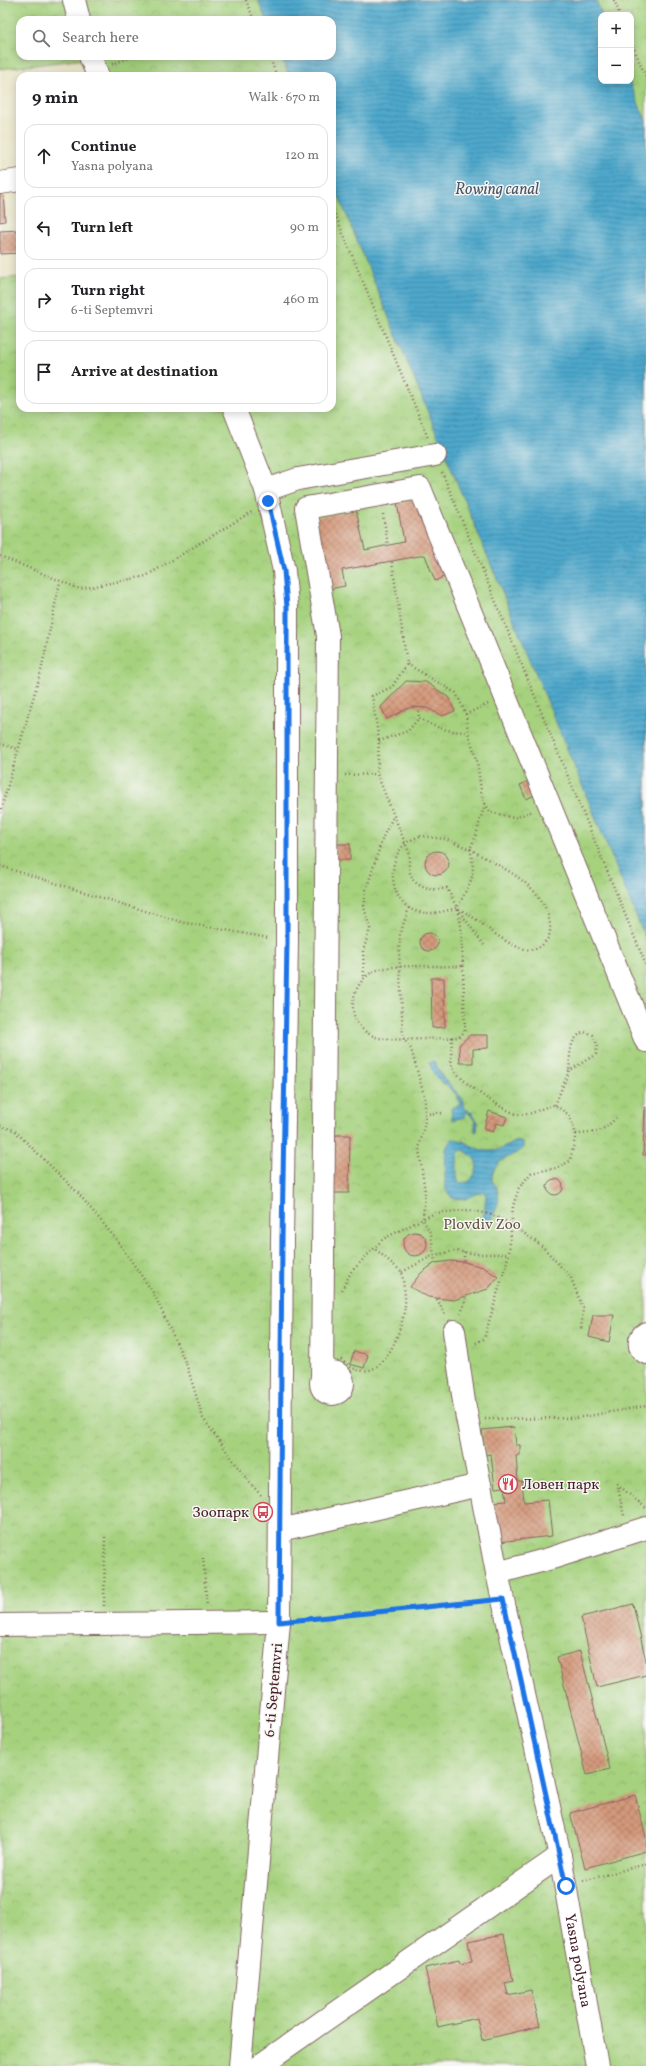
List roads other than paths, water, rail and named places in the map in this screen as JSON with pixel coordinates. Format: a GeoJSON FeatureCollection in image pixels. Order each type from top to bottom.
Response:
{"type":"FeatureCollection","features":[{"type":"Feature","properties":{"kind":"street"},"geometry":{"type":"LineString","coordinates":[[74,0],[78,16]]}},
{"type":"Feature","properties":{"kind":"street"},"geometry":{"type":"LineString","coordinates":[[0,182],[16,180]]}},
{"type":"Feature","properties":{"kind":"street","name":"6-ti Septemvri"},"geometry":{"type":"LineString","coordinates":[[236,412],[267,496],[284,571],[287,607],[287,942],[282,1239],[279,1622],[240,2066]]}},
{"type":"Feature","properties":{"kind":"street"},"geometry":{"type":"LineString","coordinates":[[267,496],[298,479],[436,455]]}},
{"type":"Feature","properties":{"kind":"street"},"geometry":{"type":"LineString","coordinates":[[410,460],[549,806],[646,1041]]}},
{"type":"Feature","properties":{"kind":"street"},"geometry":{"type":"LineString","coordinates":[[322,1383],[328,636],[306,508],[420,488]]}},
{"type":"Feature","properties":{"kind":"street","name":"Yasna polyana"},"geometry":{"type":"LineString","coordinates":[[454,1331],[467,1420],[497,1573],[560,1856],[597,2066]]}},
{"type":"Feature","properties":{"kind":"street"},"geometry":{"type":"LineString","coordinates":[[646,1333],[642,1336],[639,1342],[641,1349],[646,1353]]}},
{"type":"Feature","properties":{"kind":"street"},"geometry":{"type":"LineString","coordinates":[[280,1522],[480,1485]]}},
{"type":"Feature","properties":{"kind":"street"},"geometry":{"type":"LineString","coordinates":[[497,1573],[552,1558],[637,1531]]}},
{"type":"Feature","properties":{"kind":"street"},"geometry":{"type":"LineString","coordinates":[[0,1626],[279,1622]]}},
{"type":"Feature","properties":{"kind":"street"},"geometry":{"type":"LineString","coordinates":[[259,2066],[560,1856]]}},
{"type":"Feature","properties":{"kind":"water","name":"Rowing canal"},"geometry":{"type":"Polygon","coordinates":[[[258,0],[596,0],[601,12],[598,12],[598,84],[630,84],[646,121],[646,940],[336,190],[336,72],[287,72],[283,60],[336,60],[336,16],[264,16],[258,0]]]}},
{"type":"Feature","properties":{"kind":"water"},"geometry":{"type":"Polygon","coordinates":[[[434,1061],[443,1078],[463,1099],[464,1108],[472,1112],[478,1122],[477,1131],[475,1132],[475,1121],[469,1113],[465,1112],[465,1117],[452,1120],[451,1108],[461,1104],[456,1094],[435,1076],[429,1063],[434,1061]]]}},
{"type":"Feature","properties":{"kind":"water"},"geometry":{"type":"Polygon","coordinates":[[[451,1139],[456,1139],[485,1151],[504,1148],[517,1141],[523,1143],[523,1149],[502,1160],[495,1168],[492,1181],[496,1186],[499,1197],[495,1213],[488,1224],[481,1225],[479,1221],[484,1214],[486,1195],[483,1191],[466,1199],[452,1198],[445,1188],[446,1149],[451,1139]],[[463,1150],[459,1151],[457,1171],[459,1183],[469,1182],[477,1168],[475,1160],[463,1150]]]}},
{"type":"Feature","properties":{"kind":"place","name":"Ловен парк"},"geometry":{"type":"Point","coordinates":[508,1484]}},
{"type":"Feature","properties":{"kind":"place","name":"Зоопарк"},"geometry":{"type":"Point","coordinates":[263,1512]}},
{"type":"Feature","properties":{"kind":"park label","name":"Plovdiv Zoo"},"geometry":{"type":"Point","coordinates":[482,1224]}}]}
